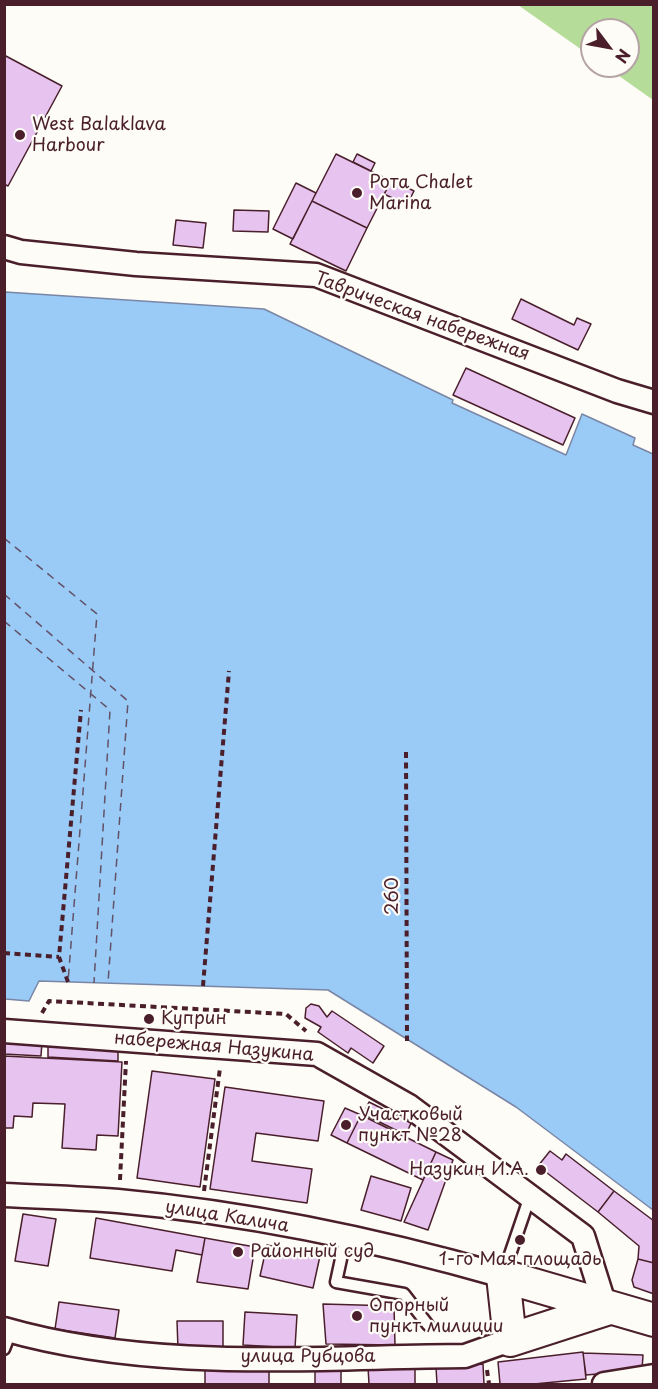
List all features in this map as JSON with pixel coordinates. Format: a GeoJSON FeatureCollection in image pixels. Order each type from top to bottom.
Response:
{"type":"FeatureCollection","features":[{"type":"Feature","properties":{"kind":"main road","name":"улица Калича"},"geometry":{"type":"LineString","coordinates":[[503,1276],[606,1309],[654,1320]]}},
{"type":"Feature","properties":{"kind":"main road"},"geometry":{"type":"LineString","coordinates":[[503,1276],[510,1340]]}},
{"type":"Feature","properties":{"kind":"main road","name":"улица Рубцова"},"geometry":{"type":"LineString","coordinates":[[510,1340],[606,1309]]}},
{"type":"Feature","properties":{"kind":"street","name":"Таврическая набережная"},"geometry":{"type":"LineString","coordinates":[[4,247],[21,252],[136,264],[316,275],[617,391],[654,402]]}},
{"type":"Feature","properties":{"kind":"street","name":"набережная Назукина"},"geometry":{"type":"LineString","coordinates":[[4,1031],[317,1054],[409,1106],[583,1236],[606,1309]]}},
{"type":"Feature","properties":{"kind":"street","name":"улица Калича"},"geometry":{"type":"LineString","coordinates":[[4,1195],[118,1202],[202,1212],[346,1236],[431,1255],[503,1276]]}},
{"type":"Feature","properties":{"kind":"street","name":"улица Рубцова"},"geometry":{"type":"LineString","coordinates":[[7,1336],[36,1338],[169,1358],[465,1356],[510,1340]]}},
{"type":"Feature","properties":{"kind":"street"},"geometry":{"type":"LineString","coordinates":[[604,1384],[654,1376]]}},
{"type":"Feature","properties":{"kind":"lane"},"geometry":{"type":"LineString","coordinates":[[503,1276],[531,1196]]}},
{"type":"Feature","properties":{"kind":"lane"},"geometry":{"type":"LineString","coordinates":[[346,1236],[336,1282],[404,1294],[428,1325]]}},
{"type":"Feature","properties":{"kind":"path"},"geometry":{"type":"LineString","coordinates":[[204,986],[229,671]]}},
{"type":"Feature","properties":{"kind":"path"},"geometry":{"type":"LineString","coordinates":[[68,982],[59,957],[81,710]]}},
{"type":"Feature","properties":{"kind":"path","name":"260"},"geometry":{"type":"LineString","coordinates":[[406,752],[407,1041]]}},
{"type":"Feature","properties":{"kind":"path"},"geometry":{"type":"LineString","coordinates":[[4,953],[59,957]]}},
{"type":"Feature","properties":{"kind":"path"},"geometry":{"type":"LineString","coordinates":[[33,1033],[49,1001],[286,1014],[307,1032],[317,1054]]}},
{"type":"Feature","properties":{"kind":"path"},"geometry":{"type":"LineString","coordinates":[[120,1182],[128,1039]]}},
{"type":"Feature","properties":{"kind":"path"},"geometry":{"type":"LineString","coordinates":[[202,1212],[223,1046]]}},
{"type":"Feature","properties":{"kind":"green space"},"geometry":{"type":"Polygon","coordinates":[[[518,5],[653,5],[653,100],[622,78],[640,78],[640,18],[580,18],[580,49],[518,5]]]}},
{"type":"Feature","properties":{"kind":"water"},"geometry":{"type":"Polygon","coordinates":[[[5,292],[264,309],[453,400],[452,403],[566,455],[582,414],[635,438],[633,445],[653,454],[653,1210],[516,1107],[328,990],[39,981],[29,1001],[5,999],[5,292]]]}},
{"type":"Feature","properties":{"kind":"building","name":"West Balaklava Harbour"},"geometry":{"type":"Polygon","coordinates":[[[4,55],[62,86],[8,186],[4,184],[4,55]]]}},
{"type":"Feature","properties":{"kind":"building"},"geometry":{"type":"Polygon","coordinates":[[[336,154],[391,181],[367,228],[312,201],[336,154]]]}},
{"type":"Feature","properties":{"kind":"building"},"geometry":{"type":"Polygon","coordinates":[[[357,154],[375,163],[371,171],[353,162],[357,154]]]}},
{"type":"Feature","properties":{"kind":"building"},"geometry":{"type":"Polygon","coordinates":[[[392,180],[414,191],[407,205],[384,194],[392,180]]]}},
{"type":"Feature","properties":{"kind":"building"},"geometry":{"type":"Polygon","coordinates":[[[296,183],[316,193],[293,239],[273,229],[296,183]]]}},
{"type":"Feature","properties":{"kind":"building"},"geometry":{"type":"Polygon","coordinates":[[[312,201],[367,228],[346,271],[290,244],[312,201]]]}},
{"type":"Feature","properties":{"kind":"building"},"geometry":{"type":"Polygon","coordinates":[[[234,210],[269,211],[268,232],[233,231],[234,210]]]}},
{"type":"Feature","properties":{"kind":"building"},"geometry":{"type":"Polygon","coordinates":[[[176,220],[206,223],[203,248],[173,245],[176,220]]]}},
{"type":"Feature","properties":{"kind":"building"},"geometry":{"type":"Polygon","coordinates":[[[521,299],[574,325],[577,318],[591,324],[578,350],[512,319],[521,299]]]}},
{"type":"Feature","properties":{"kind":"building"},"geometry":{"type":"Polygon","coordinates":[[[466,368],[575,418],[563,445],[453,395],[466,368]]]}},
{"type":"Feature","properties":{"kind":"building"},"geometry":{"type":"Polygon","coordinates":[[[311,1004],[319,1006],[327,1017],[332,1011],[384,1046],[373,1063],[351,1048],[348,1053],[318,1032],[321,1027],[305,1018],[306,1008],[311,1004]]]}},
{"type":"Feature","properties":{"kind":"building"},"geometry":{"type":"Polygon","coordinates":[[[4,1040],[42,1042],[41,1056],[4,1054],[4,1040]]]}},
{"type":"Feature","properties":{"kind":"building"},"geometry":{"type":"Polygon","coordinates":[[[48,1043],[118,1047],[118,1061],[48,1057],[48,1043]]]}},
{"type":"Feature","properties":{"kind":"building"},"geometry":{"type":"Polygon","coordinates":[[[4,1056],[122,1062],[118,1136],[97,1135],[96,1150],[62,1148],[65,1104],[33,1103],[32,1117],[14,1116],[13,1128],[4,1128],[4,1056]]]}},
{"type":"Feature","properties":{"kind":"building"},"geometry":{"type":"Polygon","coordinates":[[[152,1071],[215,1079],[200,1187],[137,1178],[152,1071]]]}},
{"type":"Feature","properties":{"kind":"building"},"geometry":{"type":"Polygon","coordinates":[[[225,1087],[324,1101],[318,1141],[256,1133],[252,1161],[312,1169],[307,1203],[210,1189],[225,1087]]]}},
{"type":"Feature","properties":{"kind":"building"},"geometry":{"type":"Polygon","coordinates":[[[369,1102],[411,1123],[406,1135],[363,1114],[369,1102]]]}},
{"type":"Feature","properties":{"kind":"building","name":"Участковый пункт №28"},"geometry":{"type":"Polygon","coordinates":[[[345,1108],[361,1115],[347,1143],[331,1135],[345,1108]]]}},
{"type":"Feature","properties":{"kind":"building"},"geometry":{"type":"Polygon","coordinates":[[[361,1115],[436,1152],[423,1180],[347,1143],[361,1115]]]}},
{"type":"Feature","properties":{"kind":"building"},"geometry":{"type":"Polygon","coordinates":[[[550,1151],[562,1160],[566,1154],[614,1191],[598,1212],[538,1166],[550,1151]]]}},
{"type":"Feature","properties":{"kind":"building"},"geometry":{"type":"Polygon","coordinates":[[[436,1152],[453,1160],[428,1230],[404,1222],[436,1152]]]}},
{"type":"Feature","properties":{"kind":"building"},"geometry":{"type":"Polygon","coordinates":[[[371,1176],[411,1188],[401,1221],[361,1210],[371,1176]]]}},
{"type":"Feature","properties":{"kind":"building"},"geometry":{"type":"Polygon","coordinates":[[[614,1191],[654,1221],[654,1263],[638,1259],[639,1246],[598,1212],[614,1191]]]}},
{"type":"Feature","properties":{"kind":"building"},"geometry":{"type":"Polygon","coordinates":[[[23,1214],[56,1219],[48,1266],[15,1261],[23,1214]]]}},
{"type":"Feature","properties":{"kind":"building"},"geometry":{"type":"Polygon","coordinates":[[[96,1218],[205,1238],[202,1255],[176,1250],[172,1271],[90,1258],[96,1218]]]}},
{"type":"Feature","properties":{"kind":"building"},"geometry":{"type":"Polygon","coordinates":[[[205,1238],[255,1247],[248,1289],[197,1282],[205,1238]]]}},
{"type":"Feature","properties":{"kind":"building"},"geometry":{"type":"Polygon","coordinates":[[[267,1245],[320,1256],[313,1288],[260,1276],[267,1245]]]}},
{"type":"Feature","properties":{"kind":"building"},"geometry":{"type":"Polygon","coordinates":[[[638,1259],[654,1263],[654,1294],[634,1287],[632,1280],[638,1259]]]}},
{"type":"Feature","properties":{"kind":"building"},"geometry":{"type":"Polygon","coordinates":[[[59,1302],[119,1310],[115,1338],[55,1329],[59,1302]]]}},
{"type":"Feature","properties":{"kind":"building"},"geometry":{"type":"Polygon","coordinates":[[[323,1304],[394,1306],[395,1345],[326,1344],[323,1304]]]}},
{"type":"Feature","properties":{"kind":"building"},"geometry":{"type":"Polygon","coordinates":[[[245,1312],[297,1315],[295,1348],[243,1345],[245,1312]]]}},
{"type":"Feature","properties":{"kind":"building"},"geometry":{"type":"Polygon","coordinates":[[[177,1321],[223,1321],[223,1347],[178,1349],[177,1321]]]}},
{"type":"Feature","properties":{"kind":"building"},"geometry":{"type":"Polygon","coordinates":[[[583,1352],[586,1379],[534,1384],[500,1384],[498,1362],[583,1352]]]}},
{"type":"Feature","properties":{"kind":"building"},"geometry":{"type":"Polygon","coordinates":[[[583,1353],[643,1355],[642,1370],[586,1375],[583,1353]]]}},
{"type":"Feature","properties":{"kind":"building"},"geometry":{"type":"Polygon","coordinates":[[[315,1360],[341,1360],[341,1384],[315,1384],[315,1360]]]}},
{"type":"Feature","properties":{"kind":"building"},"geometry":{"type":"Polygon","coordinates":[[[205,1363],[269,1363],[269,1384],[205,1384],[205,1363]]]}},
{"type":"Feature","properties":{"kind":"building"},"geometry":{"type":"Polygon","coordinates":[[[483,1364],[484,1384],[437,1384],[436,1367],[483,1364]]]}},
{"type":"Feature","properties":{"kind":"building"},"geometry":{"type":"Polygon","coordinates":[[[415,1366],[415,1384],[369,1384],[368,1367],[415,1366]]]}},
{"type":"Feature","properties":{"kind":"ferry route"},"geometry":{"type":"LineString","coordinates":[[4,538],[97,614],[68,982]]}},
{"type":"Feature","properties":{"kind":"ferry route"},"geometry":{"type":"LineString","coordinates":[[4,594],[128,701],[108,983]]}},
{"type":"Feature","properties":{"kind":"ferry route"},"geometry":{"type":"LineString","coordinates":[[4,621],[110,710],[94,983]]}},
{"type":"Feature","properties":{"kind":"place","name":"West Balaklava Harbour"},"geometry":{"type":"Point","coordinates":[20,135]}},
{"type":"Feature","properties":{"kind":"place","name":"Рота Chalet Marina"},"geometry":{"type":"Point","coordinates":[357,193]}},
{"type":"Feature","properties":{"kind":"place","name":"Куприн"},"geometry":{"type":"Point","coordinates":[149,1019]}},
{"type":"Feature","properties":{"kind":"place","name":"Участковый пункт №28"},"geometry":{"type":"Point","coordinates":[346,1125]}},
{"type":"Feature","properties":{"kind":"place","name":"Назукин И.А."},"geometry":{"type":"Point","coordinates":[541,1170]}},
{"type":"Feature","properties":{"kind":"place","name":"1-го Мая площадь"},"geometry":{"type":"Point","coordinates":[520,1240]}},
{"type":"Feature","properties":{"kind":"place","name":"Районный суд"},"geometry":{"type":"Point","coordinates":[238,1252]}},
{"type":"Feature","properties":{"kind":"place","name":"Опорный пункт милиции"},"geometry":{"type":"Point","coordinates":[357,1316]}}]}
